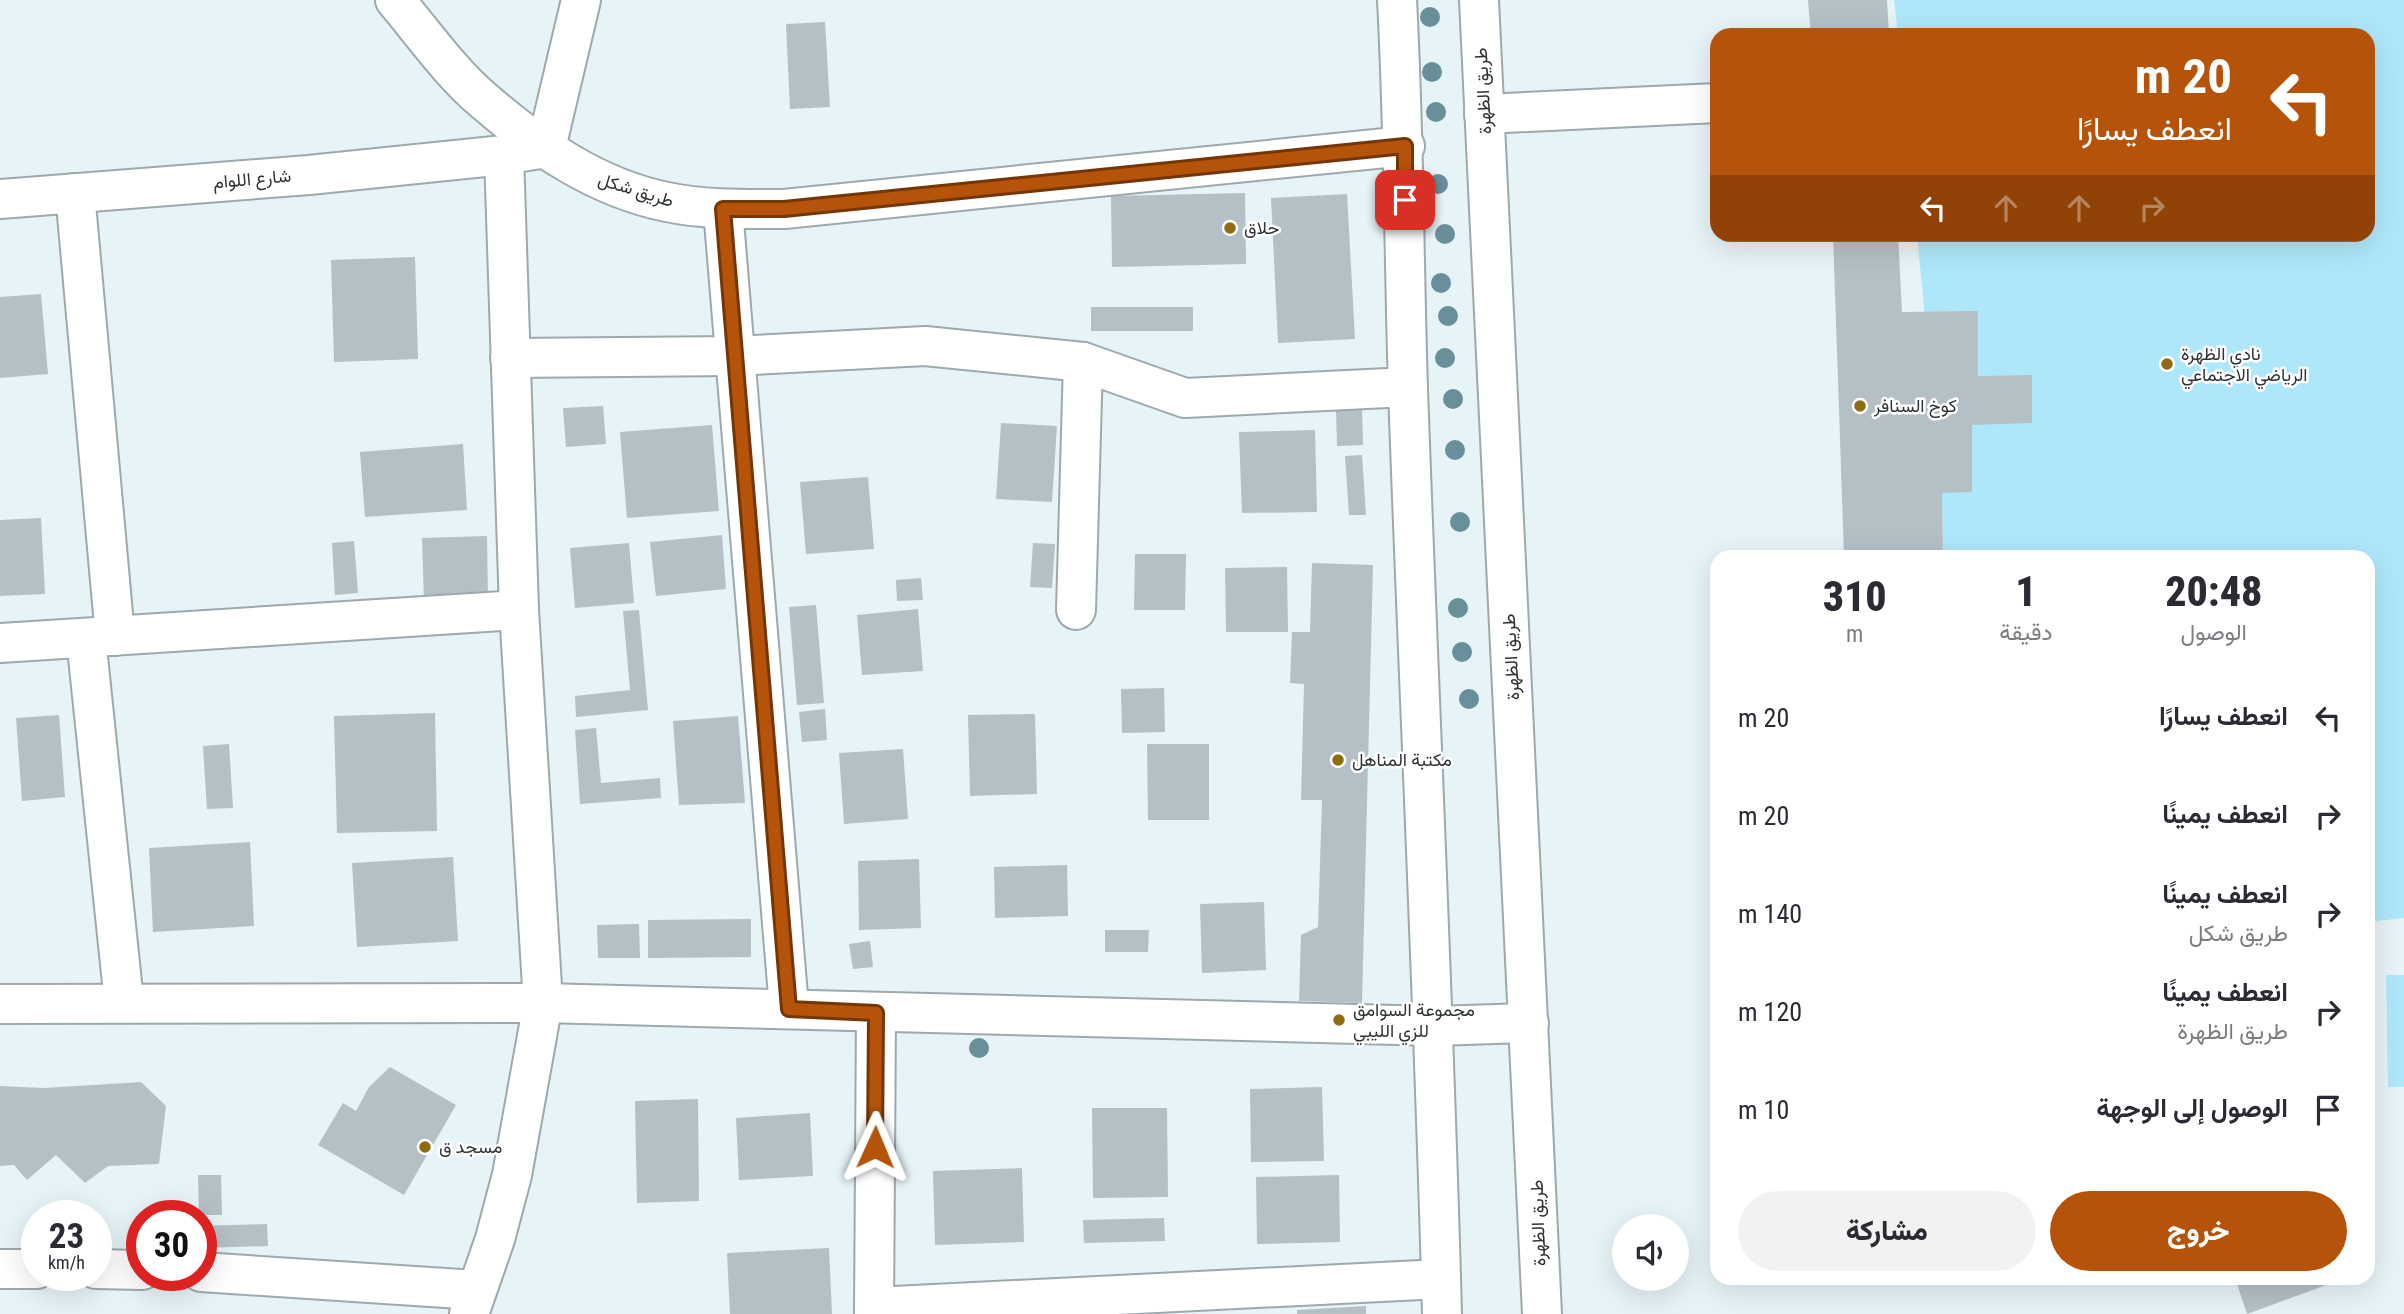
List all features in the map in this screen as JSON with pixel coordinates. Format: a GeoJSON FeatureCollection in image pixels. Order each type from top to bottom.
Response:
{"type":"FeatureCollection","features":[{"type":"Feature","properties":{"kind":"street","name":"طريق شكل"},"geometry":{"type":"LineString","coordinates":[[395,0],[481,99],[546,148],[585,174],[625,190],[667,202],[723,209],[784,209],[1405,146]]}},
{"type":"Feature","properties":{"kind":"street"},"geometry":{"type":"LineString","coordinates":[[546,148],[581,0]]}},
{"type":"Feature","properties":{"kind":"street"},"geometry":{"type":"LineString","coordinates":[[876,1013],[874,1310],[1442,1297],[1435,1026],[1408,387],[1405,146],[1398,0]]}},
{"type":"Feature","properties":{"kind":"street","name":"طريق الظهرة"},"geometry":{"type":"LineString","coordinates":[[1479,0],[1542,1314]]}},
{"type":"Feature","properties":{"kind":"street"},"geometry":{"type":"LineString","coordinates":[[1484,114],[1710,103]]}},
{"type":"Feature","properties":{"kind":"street","name":"شارع اللوام"},"geometry":{"type":"LineString","coordinates":[[0,199],[504,155],[546,148]]}},
{"type":"Feature","properties":{"kind":"street"},"geometry":{"type":"LineString","coordinates":[[217,1274],[473,1302],[495,1239],[512,1175],[543,1003],[519,610],[504,155]]}},
{"type":"Feature","properties":{"kind":"street"},"geometry":{"type":"LineString","coordinates":[[75,193],[124,1002]]}},
{"type":"Feature","properties":{"kind":"street"},"geometry":{"type":"LineString","coordinates":[[723,209],[789,1009]]}},
{"type":"Feature","properties":{"kind":"street"},"geometry":{"type":"LineString","coordinates":[[510,358],[734,356],[925,346],[1083,362],[1185,398],[1408,387]]}},
{"type":"Feature","properties":{"kind":"street"},"geometry":{"type":"LineString","coordinates":[[1076,610],[1083,362]]}},
{"type":"Feature","properties":{"kind":"street"},"geometry":{"type":"LineString","coordinates":[[0,643],[519,610]]}},
{"type":"Feature","properties":{"kind":"street"},"geometry":{"type":"LineString","coordinates":[[0,1004],[543,1003],[1435,1026],[1529,1023]]}},
{"type":"Feature","properties":{"kind":"street"},"geometry":{"type":"LineString","coordinates":[[0,1269],[21,1269]]}},
{"type":"Feature","properties":{"kind":"shaded area","name":"نادي الظهرة الرياضي الاجتماعي"},"geometry":{"type":"Polygon","coordinates":[[[1894,0],[2404,0],[2404,918],[2375,921],[2375,550],[1943,550],[1942,493],[1918,242],[2375,242],[2375,28],[1897,28],[1894,0]]]}},
{"type":"Feature","properties":{"kind":"shaded area"},"geometry":{"type":"Polygon","coordinates":[[[2386,975],[2404,975],[2404,1087],[2388,1087],[2386,975]]]}},
{"type":"Feature","properties":{"kind":"building"},"geometry":{"type":"Polygon","coordinates":[[[1808,0],[1887,0],[1889,28],[1810,28],[1808,0]]]}},
{"type":"Feature","properties":{"kind":"building"},"geometry":{"type":"Polygon","coordinates":[[[825,22],[830,107],[790,109],[786,24],[825,22]]]}},
{"type":"Feature","properties":{"kind":"building"},"geometry":{"type":"Polygon","coordinates":[[[1245,193],[1246,264],[1112,267],[1111,196],[1245,193]]]}},
{"type":"Feature","properties":{"kind":"building"},"geometry":{"type":"Polygon","coordinates":[[[1347,194],[1355,339],[1278,343],[1271,198],[1347,194]]]}},
{"type":"Feature","properties":{"kind":"building"},"geometry":{"type":"Polygon","coordinates":[[[1833,242],[1898,242],[1902,312],[1978,311],[1978,376],[2032,375],[2032,423],[1972,425],[1972,492],[1942,493],[1943,550],[1844,550],[1833,242]]]}},
{"type":"Feature","properties":{"kind":"building"},"geometry":{"type":"Polygon","coordinates":[[[415,257],[418,359],[334,362],[331,260],[415,257]]]}},
{"type":"Feature","properties":{"kind":"building"},"geometry":{"type":"Polygon","coordinates":[[[41,294],[48,374],[0,378],[0,297],[41,294]]]}},
{"type":"Feature","properties":{"kind":"building"},"geometry":{"type":"Polygon","coordinates":[[[1091,307],[1193,307],[1193,331],[1091,331],[1091,307]]]}},
{"type":"Feature","properties":{"kind":"building"},"geometry":{"type":"Polygon","coordinates":[[[603,406],[606,444],[566,447],[563,408],[603,406]]]}},
{"type":"Feature","properties":{"kind":"building"},"geometry":{"type":"Polygon","coordinates":[[[1336,409],[1362,409],[1363,445],[1337,446],[1336,409]]]}},
{"type":"Feature","properties":{"kind":"building"},"geometry":{"type":"Polygon","coordinates":[[[1001,423],[1057,426],[1052,502],[996,499],[1001,423]]]}},
{"type":"Feature","properties":{"kind":"building"},"geometry":{"type":"Polygon","coordinates":[[[712,425],[719,511],[627,518],[620,432],[712,425]]]}},
{"type":"Feature","properties":{"kind":"building"},"geometry":{"type":"Polygon","coordinates":[[[1315,430],[1317,512],[1242,513],[1239,432],[1315,430]]]}},
{"type":"Feature","properties":{"kind":"building"},"geometry":{"type":"Polygon","coordinates":[[[463,444],[467,510],[365,517],[360,452],[463,444]]]}},
{"type":"Feature","properties":{"kind":"building"},"geometry":{"type":"Polygon","coordinates":[[[1362,455],[1366,515],[1349,515],[1345,456],[1362,455]]]}},
{"type":"Feature","properties":{"kind":"building"},"geometry":{"type":"Polygon","coordinates":[[[868,477],[874,549],[806,554],[800,482],[868,477]]]}},
{"type":"Feature","properties":{"kind":"building"},"geometry":{"type":"Polygon","coordinates":[[[41,518],[45,594],[0,596],[0,520],[41,518]]]}},
{"type":"Feature","properties":{"kind":"building"},"geometry":{"type":"Polygon","coordinates":[[[722,535],[726,589],[656,596],[650,542],[722,535]]]}},
{"type":"Feature","properties":{"kind":"building"},"geometry":{"type":"Polygon","coordinates":[[[487,536],[488,600],[424,601],[422,538],[487,536]]]}},
{"type":"Feature","properties":{"kind":"building"},"geometry":{"type":"Polygon","coordinates":[[[354,541],[358,593],[335,595],[332,543],[354,541]]]}},
{"type":"Feature","properties":{"kind":"building"},"geometry":{"type":"Polygon","coordinates":[[[629,543],[634,603],[575,608],[570,548],[629,543]]]}},
{"type":"Feature","properties":{"kind":"building"},"geometry":{"type":"Polygon","coordinates":[[[1033,543],[1055,544],[1052,588],[1030,587],[1033,543]]]}},
{"type":"Feature","properties":{"kind":"building"},"geometry":{"type":"Polygon","coordinates":[[[1135,554],[1186,554],[1185,610],[1134,610],[1135,554]]]}},
{"type":"Feature","properties":{"kind":"building"},"geometry":{"type":"Polygon","coordinates":[[[1312,563],[1373,565],[1362,1003],[1299,1001],[1301,935],[1318,927],[1322,800],[1301,800],[1304,684],[1290,683],[1292,632],[1310,632],[1312,563]]]}},
{"type":"Feature","properties":{"kind":"building"},"geometry":{"type":"Polygon","coordinates":[[[1287,567],[1288,632],[1226,632],[1225,568],[1287,567]]]}},
{"type":"Feature","properties":{"kind":"building"},"geometry":{"type":"Polygon","coordinates":[[[921,578],[923,600],[897,601],[896,580],[921,578]]]}},
{"type":"Feature","properties":{"kind":"building"},"geometry":{"type":"Polygon","coordinates":[[[816,605],[824,703],[797,705],[789,607],[816,605]]]}},
{"type":"Feature","properties":{"kind":"building"},"geometry":{"type":"Polygon","coordinates":[[[918,609],[923,671],[862,675],[857,615],[918,609]]]}},
{"type":"Feature","properties":{"kind":"building"},"geometry":{"type":"Polygon","coordinates":[[[639,610],[648,710],[576,717],[575,696],[630,690],[623,611],[639,610]]]}},
{"type":"Feature","properties":{"kind":"building"},"geometry":{"type":"Polygon","coordinates":[[[1164,688],[1165,732],[1122,733],[1121,689],[1164,688]]]}},
{"type":"Feature","properties":{"kind":"building"},"geometry":{"type":"Polygon","coordinates":[[[825,709],[827,740],[802,742],[799,712],[825,709]]]}},
{"type":"Feature","properties":{"kind":"building"},"geometry":{"type":"Polygon","coordinates":[[[435,713],[437,831],[337,833],[334,716],[435,713]]]}},
{"type":"Feature","properties":{"kind":"building"},"geometry":{"type":"Polygon","coordinates":[[[1035,714],[1037,794],[970,796],[968,715],[1035,714]]]}},
{"type":"Feature","properties":{"kind":"building"},"geometry":{"type":"Polygon","coordinates":[[[59,715],[65,797],[22,801],[16,718],[59,715]]]}},
{"type":"Feature","properties":{"kind":"building"},"geometry":{"type":"Polygon","coordinates":[[[738,716],[745,803],[679,805],[673,721],[738,716]]]}},
{"type":"Feature","properties":{"kind":"building"},"geometry":{"type":"Polygon","coordinates":[[[596,728],[601,783],[660,778],[661,798],[580,804],[575,730],[596,728]]]}},
{"type":"Feature","properties":{"kind":"building"},"geometry":{"type":"Polygon","coordinates":[[[229,744],[233,808],[207,809],[203,746],[229,744]]]}},
{"type":"Feature","properties":{"kind":"building"},"geometry":{"type":"Polygon","coordinates":[[[1147,744],[1209,744],[1209,820],[1148,820],[1147,744]]]}},
{"type":"Feature","properties":{"kind":"building"},"geometry":{"type":"Polygon","coordinates":[[[903,749],[908,819],[844,824],[839,753],[903,749]]]}},
{"type":"Feature","properties":{"kind":"building"},"geometry":{"type":"Polygon","coordinates":[[[250,842],[254,926],[153,932],[149,848],[250,842]]]}},
{"type":"Feature","properties":{"kind":"building"},"geometry":{"type":"Polygon","coordinates":[[[453,857],[458,941],[357,947],[352,863],[453,857]]]}},
{"type":"Feature","properties":{"kind":"building"},"geometry":{"type":"Polygon","coordinates":[[[919,859],[921,928],[859,930],[858,861],[919,859]]]}},
{"type":"Feature","properties":{"kind":"building"},"geometry":{"type":"Polygon","coordinates":[[[1067,865],[1068,916],[995,918],[994,867],[1067,865]]]}},
{"type":"Feature","properties":{"kind":"building"},"geometry":{"type":"Polygon","coordinates":[[[1264,902],[1266,970],[1202,973],[1200,904],[1264,902]]]}},
{"type":"Feature","properties":{"kind":"building"},"geometry":{"type":"Polygon","coordinates":[[[751,919],[751,957],[648,958],[648,920],[751,919]]]}},
{"type":"Feature","properties":{"kind":"building"},"geometry":{"type":"Polygon","coordinates":[[[639,924],[640,958],[598,958],[597,925],[639,924]]]}},
{"type":"Feature","properties":{"kind":"building"},"geometry":{"type":"Polygon","coordinates":[[[1105,930],[1149,930],[1148,952],[1105,952],[1105,930]]]}},
{"type":"Feature","properties":{"kind":"building"},"geometry":{"type":"Polygon","coordinates":[[[870,941],[873,967],[853,969],[849,944],[870,941]]]}},
{"type":"Feature","properties":{"kind":"building"},"geometry":{"type":"Polygon","coordinates":[[[390,1067],[456,1105],[404,1195],[318,1145],[343,1103],[356,1111],[369,1087],[390,1067]]]}},
{"type":"Feature","properties":{"kind":"building"},"geometry":{"type":"Polygon","coordinates":[[[141,1082],[166,1106],[159,1164],[108,1166],[85,1183],[56,1155],[27,1180],[14,1165],[0,1166],[0,1086],[44,1088],[141,1082]]]}},
{"type":"Feature","properties":{"kind":"building"},"geometry":{"type":"Polygon","coordinates":[[[1322,1087],[1324,1161],[1251,1162],[1250,1089],[1322,1087]]]}},
{"type":"Feature","properties":{"kind":"building"},"geometry":{"type":"Polygon","coordinates":[[[698,1099],[699,1201],[637,1203],[635,1101],[698,1099]]]}},
{"type":"Feature","properties":{"kind":"building"},"geometry":{"type":"Polygon","coordinates":[[[1092,1108],[1167,1108],[1168,1197],[1093,1198],[1092,1108]]]}},
{"type":"Feature","properties":{"kind":"building"},"geometry":{"type":"Polygon","coordinates":[[[810,1113],[813,1176],[739,1180],[736,1118],[810,1113]]]}},
{"type":"Feature","properties":{"kind":"building"},"geometry":{"type":"Polygon","coordinates":[[[1022,1168],[1024,1242],[935,1245],[933,1171],[1022,1168]]]}},
{"type":"Feature","properties":{"kind":"building"},"geometry":{"type":"Polygon","coordinates":[[[198,1175],[221,1175],[222,1215],[217,1215],[217,1200],[199,1200],[198,1175]]]}},
{"type":"Feature","properties":{"kind":"building"},"geometry":{"type":"Polygon","coordinates":[[[1339,1175],[1340,1242],[1257,1244],[1256,1177],[1339,1175]]]}},
{"type":"Feature","properties":{"kind":"building"},"geometry":{"type":"Polygon","coordinates":[[[1164,1218],[1165,1241],[1084,1243],[1083,1220],[1164,1218]]]}},
{"type":"Feature","properties":{"kind":"building"},"geometry":{"type":"Polygon","coordinates":[[[267,1224],[268,1246],[217,1248],[217,1226],[267,1224]]]}},
{"type":"Feature","properties":{"kind":"building"},"geometry":{"type":"Polygon","coordinates":[[[829,1248],[832,1314],[730,1314],[727,1253],[829,1248]]]}},
{"type":"Feature","properties":{"kind":"building"},"geometry":{"type":"Polygon","coordinates":[[[2237,1285],[2326,1285],[2247,1314],[2237,1285]]]}},
{"type":"Feature","properties":{"kind":"building"},"geometry":{"type":"Polygon","coordinates":[[[1366,1306],[1366,1314],[1297,1314],[1297,1310],[1366,1306]]]}},
{"type":"Feature","properties":{"kind":"place","name":"حلاق"},"geometry":{"type":"Point","coordinates":[1230,228]}},
{"type":"Feature","properties":{"kind":"place","name":"نادي الظهرة الرياضي الاجتماعي"},"geometry":{"type":"Point","coordinates":[2167,364]}},
{"type":"Feature","properties":{"kind":"place","name":"كوخ السنافر"},"geometry":{"type":"Point","coordinates":[1860,406]}},
{"type":"Feature","properties":{"kind":"place","name":"مكتبة المناهل"},"geometry":{"type":"Point","coordinates":[1338,760]}},
{"type":"Feature","properties":{"kind":"place","name":"مجموعة السوامق للزي الليبي"},"geometry":{"type":"Point","coordinates":[1339,1020]}},
{"type":"Feature","properties":{"kind":"place","name":"مسجد ق"},"geometry":{"type":"Point","coordinates":[425,1147]}},
{"type":"Feature","properties":{"kind":"route"},"geometry":{"type":"LineString","coordinates":[[875,1147],[876,1013],[789,1009],[723,209],[784,209],[1405,146],[1405,200]]}}]}
